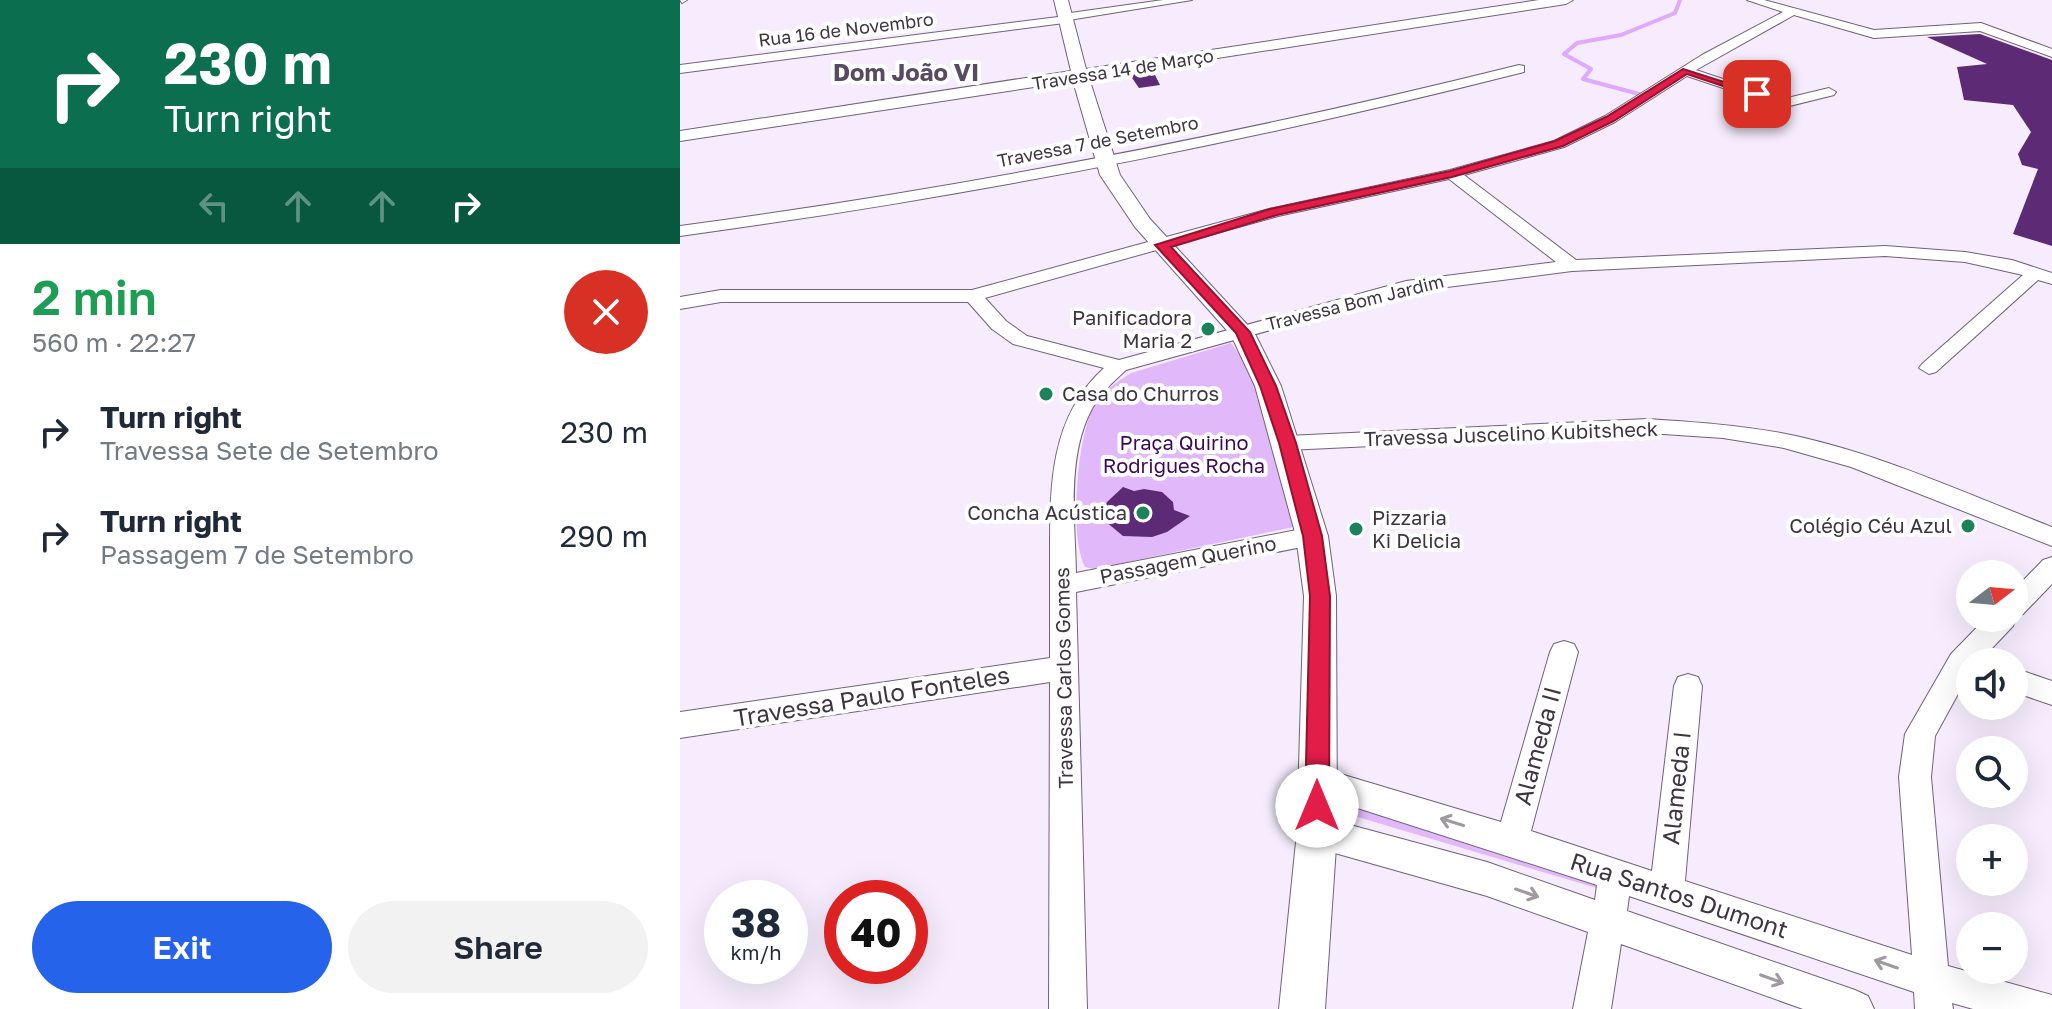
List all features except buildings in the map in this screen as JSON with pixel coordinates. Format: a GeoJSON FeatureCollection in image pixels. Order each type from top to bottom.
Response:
{"type":"FeatureCollection","features":[{"type":"Feature","properties":{"kind":"street"},"geometry":{"type":"LineString","coordinates":[[1061,0],[1104,162],[1127,203],[1242,332],[1268,386],[1312,536],[1320,596],[1317,832],[1302,1009]]}},
{"type":"Feature","properties":{"kind":"street","name":"Rua 16 de Novembro"},"geometry":{"type":"LineString","coordinates":[[680,69],[1187,0]]}},
{"type":"Feature","properties":{"kind":"street","name":"Travessa 14 de Março"},"geometry":{"type":"LineString","coordinates":[[680,136],[1566,0]]}},
{"type":"Feature","properties":{"kind":"street"},"geometry":{"type":"LineString","coordinates":[[1752,0],[1883,35],[1981,27],[2052,53]]}},
{"type":"Feature","properties":{"kind":"street"},"geometry":{"type":"LineString","coordinates":[[680,303],[721,296],[973,296],[1308,203],[1452,174],[1522,155],[1584,133],[1792,12]]}},
{"type":"Feature","properties":{"kind":"street","name":"Travessa 7 de Setembro"},"geometry":{"type":"LineString","coordinates":[[680,231],[863,207],[1104,162],[1386,103],[1519,69]]}},
{"type":"Feature","properties":{"kind":"street"},"geometry":{"type":"LineString","coordinates":[[1686,71],[1783,104]]}},
{"type":"Feature","properties":{"kind":"street"},"geometry":{"type":"LineString","coordinates":[[1741,114],[1829,92]]}},
{"type":"Feature","properties":{"kind":"street"},"geometry":{"type":"LineString","coordinates":[[1452,174],[1572,266]]}},
{"type":"Feature","properties":{"kind":"street","name":"Travessa Bom Jardim"},"geometry":{"type":"LineString","coordinates":[[1119,366],[1406,287],[1572,266],[1885,251],[1965,257],[2044,276]]}},
{"type":"Feature","properties":{"kind":"street"},"geometry":{"type":"LineString","coordinates":[[1929,368],[2044,276]]}},
{"type":"Feature","properties":{"kind":"street"},"geometry":{"type":"LineString","coordinates":[[973,296],[999,325],[1020,340],[1119,366]]}},
{"type":"Feature","properties":{"kind":"street","name":"Travessa Carlos Gomes"},"geometry":{"type":"LineString","coordinates":[[1068,1009],[1062,490],[1070,431],[1089,394],[1119,366]]}},
{"type":"Feature","properties":{"kind":"street","name":"Travessa Juscelino Kubitsheck"},"geometry":{"type":"LineString","coordinates":[[1287,443],[1648,426],[1723,431],[1784,441],[1859,461],[2052,537]]}},
{"type":"Feature","properties":{"kind":"street","name":"Passagem Querino"},"geometry":{"type":"LineString","coordinates":[[1063,585],[1312,536]]}},
{"type":"Feature","properties":{"kind":"street"},"geometry":{"type":"LineString","coordinates":[[2028,592],[2052,567]]}},
{"type":"Feature","properties":{"kind":"street"},"geometry":{"type":"LineString","coordinates":[[1979,648],[1992,632]]}},
{"type":"Feature","properties":{"kind":"street","name":"Alameda II"},"geometry":{"type":"LineString","coordinates":[[1512,841],[1564,652]]}},
{"type":"Feature","properties":{"kind":"street","name":"Travessa Paulo Fonteles"},"geometry":{"type":"LineString","coordinates":[[680,725],[1064,668]]}},
{"type":"Feature","properties":{"kind":"street"},"geometry":{"type":"LineString","coordinates":[[1932,994],[1915,777],[1920,734],[1956,679]]}},
{"type":"Feature","properties":{"kind":"street"},"geometry":{"type":"LineString","coordinates":[[2028,685],[2052,693]]}},
{"type":"Feature","properties":{"kind":"street","name":"Alameda I"},"geometry":{"type":"LineString","coordinates":[[1667,891],[1688,686]]}},
{"type":"Feature","properties":{"kind":"street","name":"Rua Santos Dumont"},"geometry":{"type":"LineString","coordinates":[[1317,781],[1667,891],[1932,994],[2041,1009]]}},
{"type":"Feature","properties":{"kind":"street"},"geometry":{"type":"LineString","coordinates":[[1317,832],[1487,879],[1855,1009]]}},
{"type":"Feature","properties":{"kind":"street"},"geometry":{"type":"LineString","coordinates":[[1592,1009],[1616,876]]}},
{"type":"Feature","properties":{"kind":"green space","name":"Praça Quirino Rodrigues Rocha"},"geometry":{"type":"Polygon","coordinates":[[[1231,343],[1250,369],[1298,526],[1094,569],[1085,567],[1077,534],[1077,487],[1083,440],[1097,401],[1110,387],[1131,373],[1231,343]]]}},
{"type":"Feature","properties":{"kind":"green space"},"geometry":{"type":"Polygon","coordinates":[[[1353,787],[1600,861],[1600,889],[1351,815],[1353,787]]]}},
{"type":"Feature","properties":{"kind":"waterway"},"geometry":{"type":"LineString","coordinates":[[1639,94],[1583,79],[1591,69],[1564,54],[1577,43],[1621,35],[1675,13],[1680,0]]}},
{"type":"Feature","properties":{"kind":"place","name":"Panificadora Maria 2"},"geometry":{"type":"Point","coordinates":[1208,329]}},
{"type":"Feature","properties":{"kind":"place","name":"Casa do Churros"},"geometry":{"type":"Point","coordinates":[1046,394]}},
{"type":"Feature","properties":{"kind":"place","name":"Concha Acústica"},"geometry":{"type":"Point","coordinates":[1143,513]}},
{"type":"Feature","properties":{"kind":"place","name":"Colégio Céu Azul"},"geometry":{"type":"Point","coordinates":[1968,526]}},
{"type":"Feature","properties":{"kind":"place","name":"Pizzaria Ki Delicia"},"geometry":{"type":"Point","coordinates":[1356,529]}},
{"type":"Feature","properties":{"kind":"district","name":"Dom João VI"},"geometry":{"type":"Point","coordinates":[906,73]}},
{"type":"Feature","properties":{"kind":"route"},"geometry":{"type":"LineString","coordinates":[[1317,806],[1320,596],[1312,536],[1287,443],[1268,386],[1242,332],[1204,287],[1162,245],[1275,212],[1452,174],[1559,144],[1610,119],[1686,71],[1757,94]]}}]}
